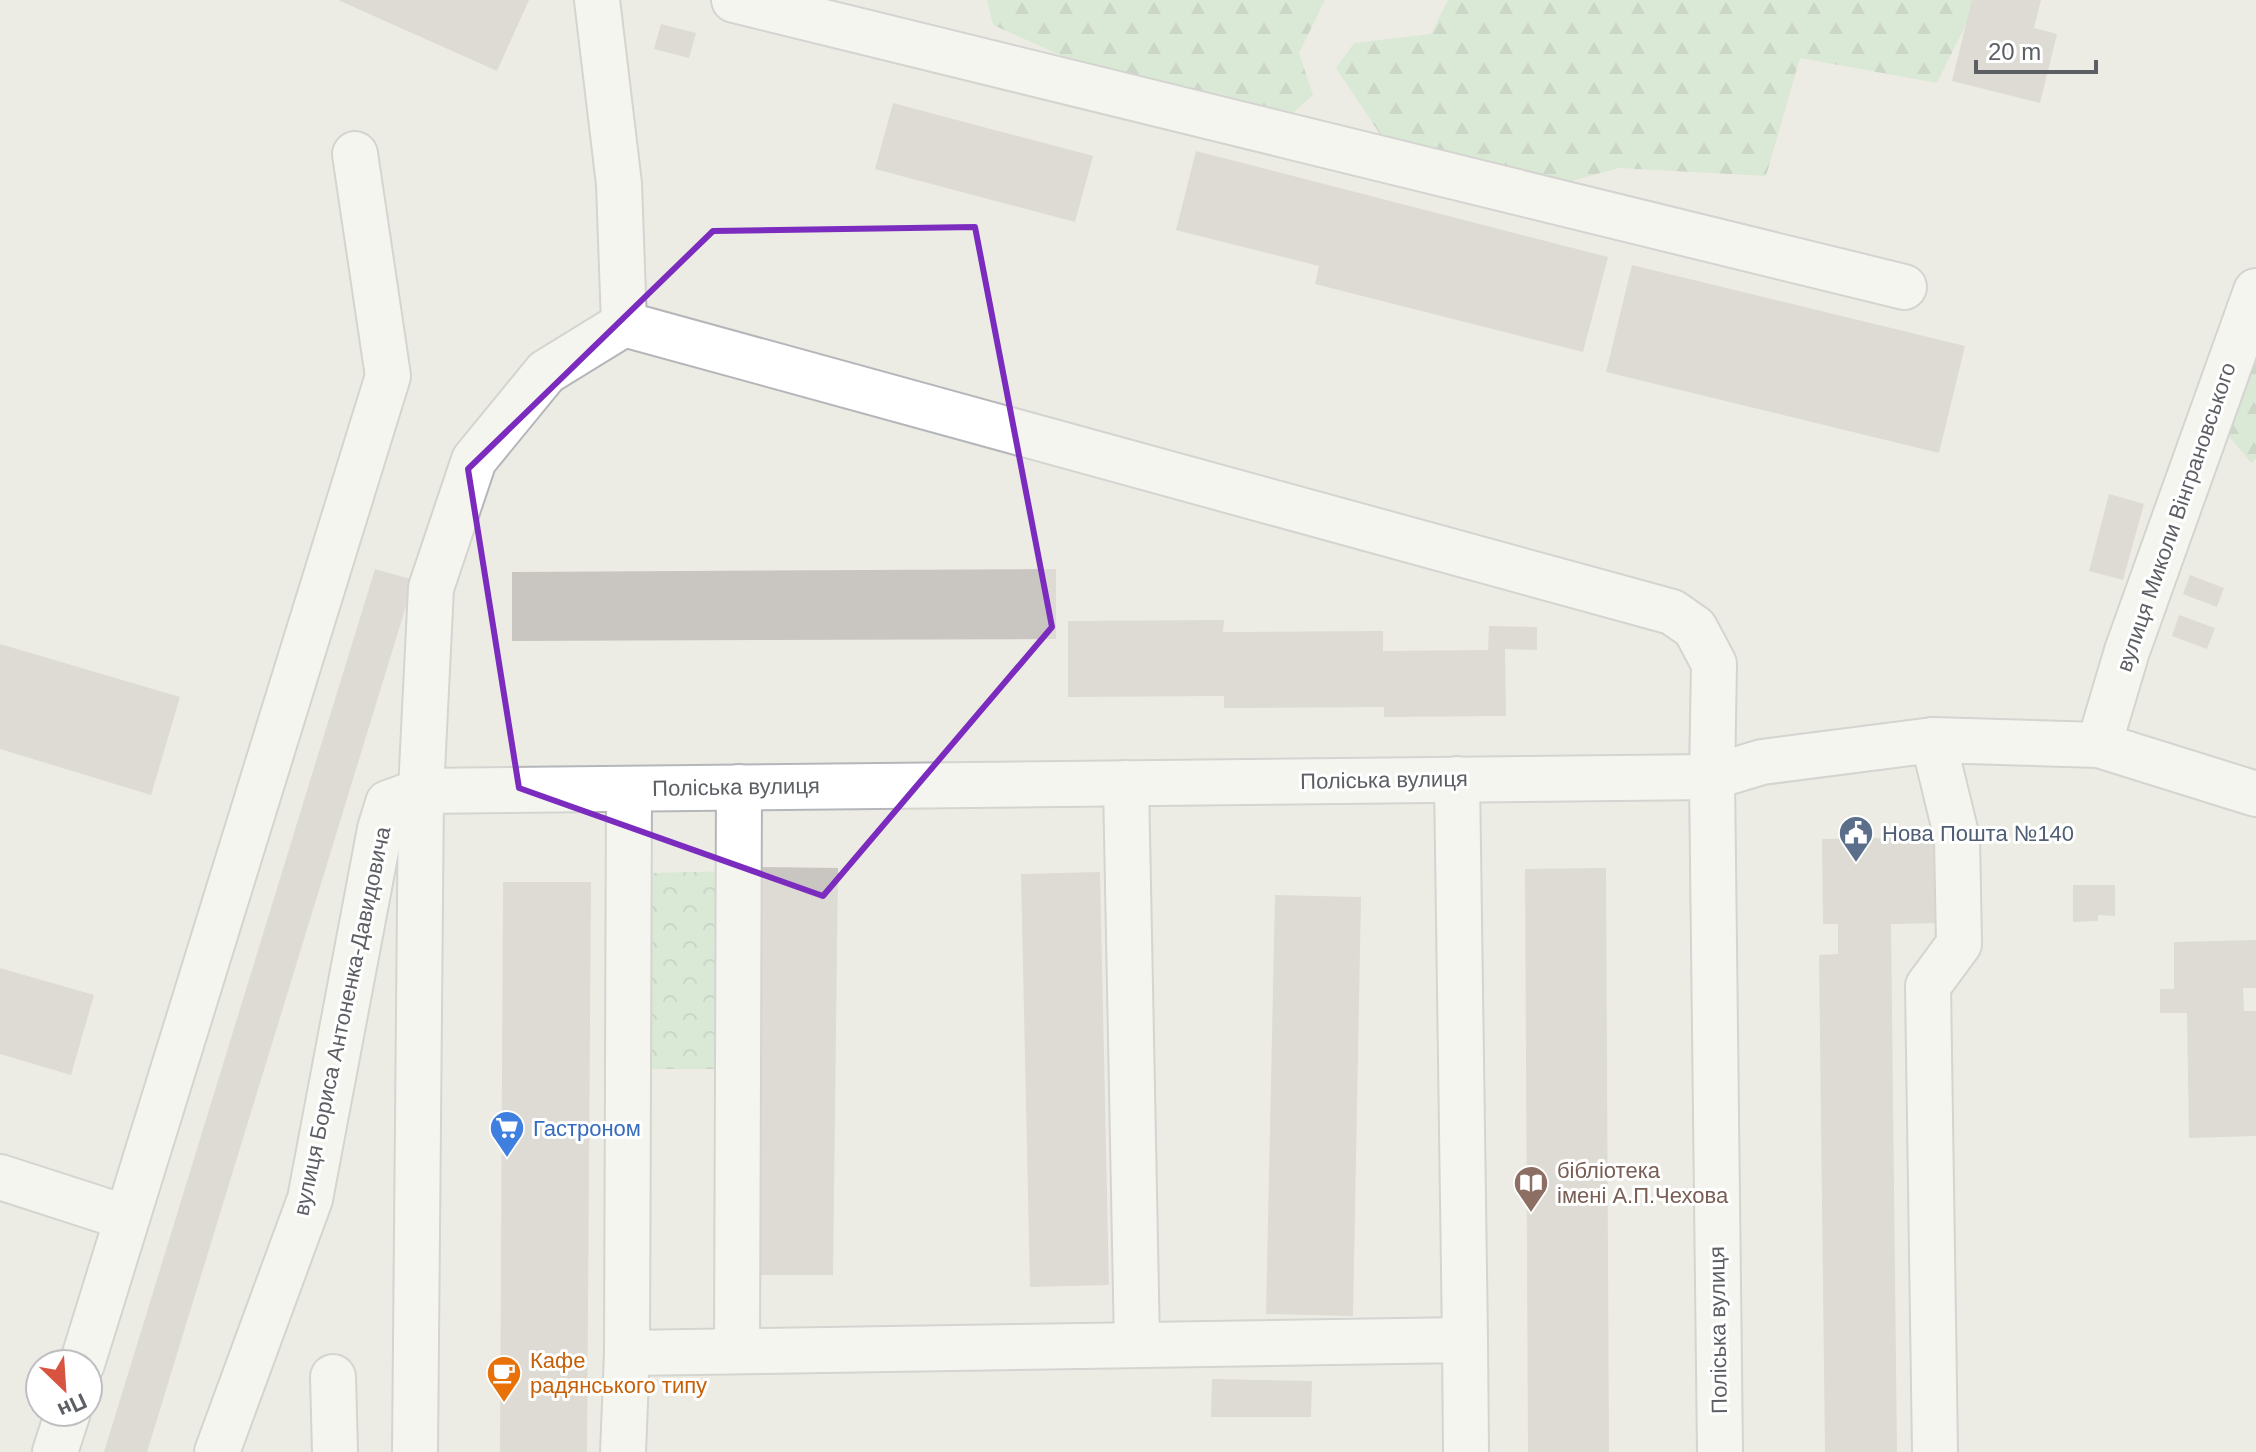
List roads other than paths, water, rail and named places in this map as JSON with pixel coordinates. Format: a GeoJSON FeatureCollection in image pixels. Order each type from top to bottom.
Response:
{"type":"FeatureCollection","features":[{"type":"Feature","properties":{"kind":"street"},"geometry":{"type":"LineString","coordinates":[[597,0],[619,184],[624,324]]}},
{"type":"Feature","properties":{"kind":"street"},"geometry":{"type":"LineString","coordinates":[[734,0],[1904,287]]}},
{"type":"Feature","properties":{"kind":"street"},"geometry":{"type":"LineString","coordinates":[[87,1348],[388,376],[355,154]]}},
{"type":"Feature","properties":{"kind":"street","name":"вулиця Миколи Вінграновського"},"geometry":{"type":"LineString","coordinates":[[2099,745],[2127,651],[2256,291]]}},
{"type":"Feature","properties":{"kind":"street"},"geometry":{"type":"LineString","coordinates":[[415,1452],[421,791],[431,588],[474,460],[546,372],[624,324],[1672,612],[1695,628],[1714,664],[1712,777]]}},
{"type":"Feature","properties":{"kind":"street"},"geometry":{"type":"LineString","coordinates":[[1933,740],[1957,838],[1959,944],[1928,986],[1935,1452]]}},
{"type":"Feature","properties":{"kind":"street","name":"Поліська вулиця"},"geometry":{"type":"LineString","coordinates":[[421,791],[1712,777],[1762,762],[1933,740],[2099,745],[2256,794]]}},
{"type":"Feature","properties":{"kind":"street","name":"Поліська вулиця"},"geometry":{"type":"LineString","coordinates":[[1712,777],[1720,1452]]}},
{"type":"Feature","properties":{"kind":"street"},"geometry":{"type":"LineString","coordinates":[[1457,779],[1466,1452]]}},
{"type":"Feature","properties":{"kind":"street"},"geometry":{"type":"LineString","coordinates":[[1126,783],[1137,1345]]}},
{"type":"Feature","properties":{"kind":"street"},"geometry":{"type":"LineString","coordinates":[[737,1351],[739,787]]}},
{"type":"Feature","properties":{"kind":"street"},"geometry":{"type":"LineString","coordinates":[[623,1452],[627,1353],[629,789]]}},
{"type":"Feature","properties":{"kind":"street","name":"вулиця Бориса Антоненка-Давидовича"},"geometry":{"type":"LineString","coordinates":[[217,1452],[310,1199],[380,829],[388,803],[421,791]]}},
{"type":"Feature","properties":{"kind":"street"},"geometry":{"type":"LineString","coordinates":[[0,1177],[127,1218]]}},
{"type":"Feature","properties":{"kind":"street"},"geometry":{"type":"LineString","coordinates":[[627,1353],[1465,1340]]}},
{"type":"Feature","properties":{"kind":"street"},"geometry":{"type":"LineString","coordinates":[[333,1377],[335,1452]]}},
{"type":"Feature","properties":{"kind":"street"},"geometry":{"type":"LineString","coordinates":[[55,1452],[63,1428]]}},
{"type":"Feature","properties":{"kind":"place","name":"Нова Пошта №140"},"geometry":{"type":"Point","coordinates":[1856,864]}},
{"type":"Feature","properties":{"kind":"place","name":"Гастроном"},"geometry":{"type":"Point","coordinates":[507,1159]}},
{"type":"Feature","properties":{"kind":"place","name":"бібліотека імені А.П.Чехова"},"geometry":{"type":"Point","coordinates":[1531,1214]}},
{"type":"Feature","properties":{"kind":"place","name":"Кафе радянського типу"},"geometry":{"type":"Point","coordinates":[504,1404]}}]}
